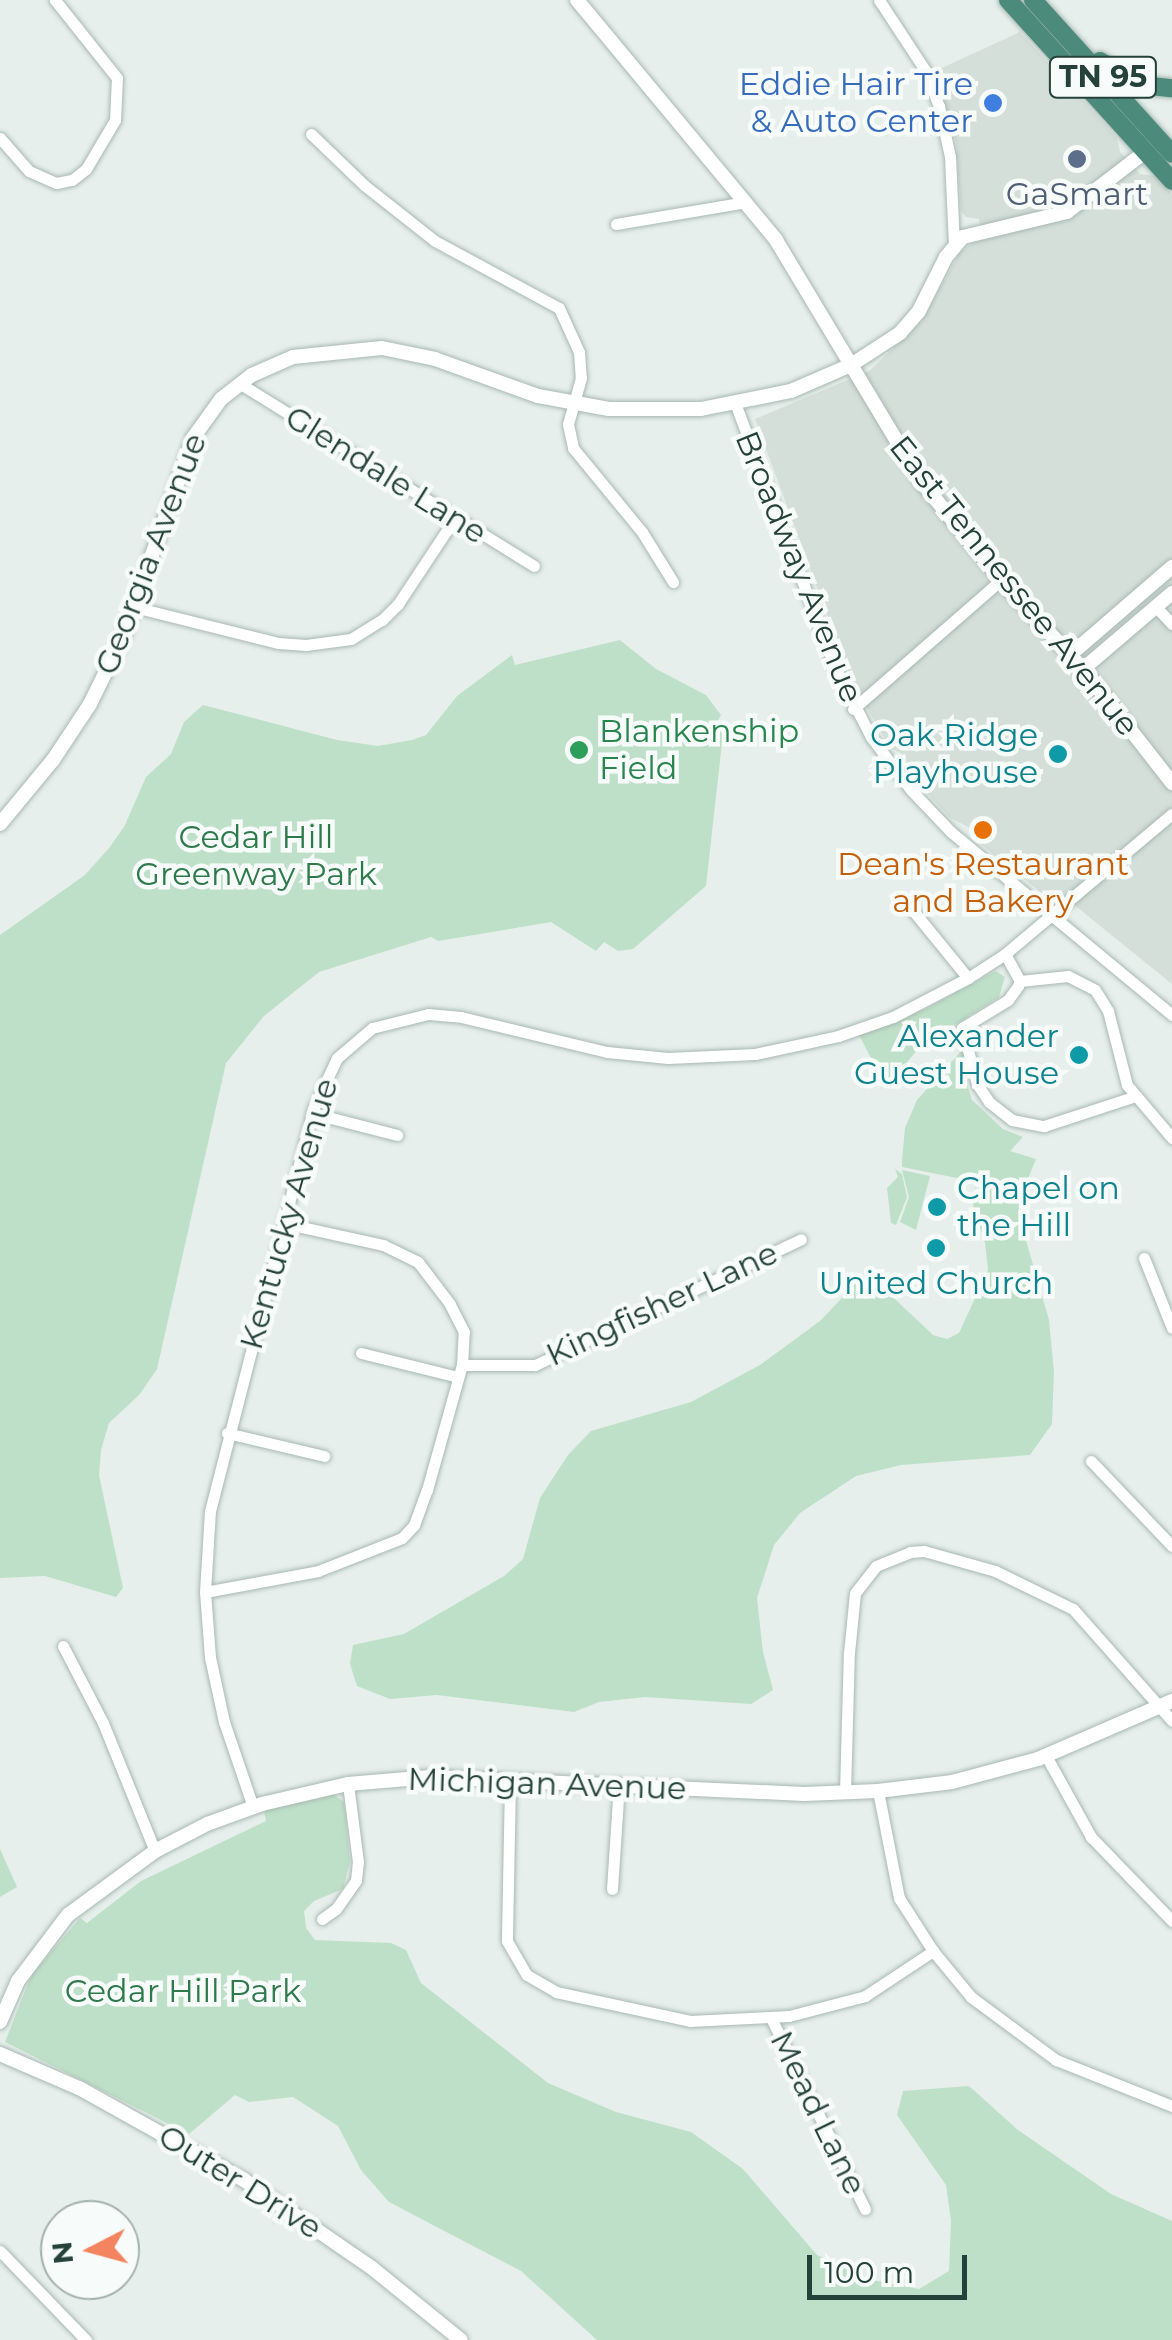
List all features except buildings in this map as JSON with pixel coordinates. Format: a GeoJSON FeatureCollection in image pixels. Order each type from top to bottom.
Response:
{"type":"FeatureCollection","features":[{"type":"Feature","properties":{"kind":"highway","name":"TN 95"},"geometry":{"type":"LineString","coordinates":[[1008,0],[1035,11],[1056,26],[1162,143],[1172,180]]}},
{"type":"Feature","properties":{"kind":"highway","name":"TN 95"},"geometry":{"type":"LineString","coordinates":[[1035,11],[1162,143]]}},
{"type":"Feature","properties":{"kind":"highway"},"geometry":{"type":"LineString","coordinates":[[1056,26],[1112,72],[1141,85],[1172,88]]}},
{"type":"Feature","properties":{"kind":"street"},"geometry":{"type":"LineString","coordinates":[[0,138],[30,172],[48,182],[72,180],[86,169],[114,120],[119,84],[55,0]]}},
{"type":"Feature","properties":{"kind":"street","name":"East Tennessee Avenue"},"geometry":{"type":"LineString","coordinates":[[578,0],[746,202],[809,291],[920,480],[1001,580],[1083,669],[1172,783]]}},
{"type":"Feature","properties":{"kind":"street"},"geometry":{"type":"LineString","coordinates":[[879,0],[925,70],[939,106],[950,157],[954,244]]}},
{"type":"Feature","properties":{"kind":"street"},"geometry":{"type":"LineString","coordinates":[[311,134],[364,185],[435,241],[556,305],[572,329],[579,352],[580,378],[568,424],[573,448],[642,532],[673,582]]}},
{"type":"Feature","properties":{"kind":"street"},"geometry":{"type":"LineString","coordinates":[[954,244],[974,230],[1030,224],[1067,212],[1162,143]]}},
{"type":"Feature","properties":{"kind":"street"},"geometry":{"type":"LineString","coordinates":[[616,224],[746,202]]}},
{"type":"Feature","properties":{"kind":"street","name":"Georgia Avenue"},"geometry":{"type":"LineString","coordinates":[[0,824],[53,760],[90,704],[134,607],[193,438],[209,414],[239,383],[293,357],[382,348],[435,359],[574,405],[638,411],[702,409],[734,403],[791,391],[882,348],[909,322],[954,244]]}},
{"type":"Feature","properties":{"kind":"street","name":"Glendale Lane"},"geometry":{"type":"LineString","coordinates":[[239,383],[534,566]]}},
{"type":"Feature","properties":{"kind":"street","name":"Broadway Avenue"},"geometry":{"type":"LineString","coordinates":[[734,403],[854,708],[871,738],[932,814],[1172,1015]]}},
{"type":"Feature","properties":{"kind":"street"},"geometry":{"type":"LineString","coordinates":[[134,607],[278,642],[306,645],[352,639],[382,620],[398,604],[455,518]]}},
{"type":"Feature","properties":{"kind":"street"},"geometry":{"type":"LineString","coordinates":[[1070,655],[1172,567]]}},
{"type":"Feature","properties":{"kind":"street"},"geometry":{"type":"LineString","coordinates":[[854,708],[1001,580]]}},
{"type":"Feature","properties":{"kind":"street"},"geometry":{"type":"LineString","coordinates":[[1143,591],[1172,624]]}},
{"type":"Feature","properties":{"kind":"street"},"geometry":{"type":"LineString","coordinates":[[1083,669],[1172,593]]}},
{"type":"Feature","properties":{"kind":"street"},"geometry":{"type":"LineString","coordinates":[[1098,630],[1111,645]]}},
{"type":"Feature","properties":{"kind":"street","name":"Kentucky Avenue"},"geometry":{"type":"LineString","coordinates":[[253,1807],[221,1710],[210,1657],[205,1592],[211,1500],[312,1113],[330,1069],[346,1048],[372,1028],[407,1016],[451,1015],[622,1054],[729,1056],[781,1050],[858,1030],[968,978],[1004,954],[1172,814]]}},
{"type":"Feature","properties":{"kind":"street"},"geometry":{"type":"LineString","coordinates":[[906,902],[968,978]]}},
{"type":"Feature","properties":{"kind":"street"},"geometry":{"type":"LineString","coordinates":[[1004,954],[1020,981]]}},
{"type":"Feature","properties":{"kind":"street"},"geometry":{"type":"LineString","coordinates":[[1020,981],[1068,976],[1095,990],[1108,1011],[1127,1085],[1172,1138]]}},
{"type":"Feature","properties":{"kind":"street"},"geometry":{"type":"LineString","coordinates":[[1020,981],[1008,1000],[962,1028],[982,1094],[1022,1124],[1044,1126],[1136,1096]]}},
{"type":"Feature","properties":{"kind":"street"},"geometry":{"type":"LineString","coordinates":[[312,1113],[397,1134]]}},
{"type":"Feature","properties":{"kind":"street"},"geometry":{"type":"LineString","coordinates":[[205,1592],[318,1571],[402,1538],[414,1525],[427,1490],[460,1371],[464,1332],[450,1304],[418,1262],[384,1246],[283,1223]]}},
{"type":"Feature","properties":{"kind":"street","name":"Kingfisher Lane"},"geometry":{"type":"LineString","coordinates":[[360,1353],[460,1371],[535,1365],[802,1239]]}},
{"type":"Feature","properties":{"kind":"street"},"geometry":{"type":"LineString","coordinates":[[1144,1258],[1172,1328]]}},
{"type":"Feature","properties":{"kind":"street"},"geometry":{"type":"LineString","coordinates":[[227,1433],[324,1456]]}},
{"type":"Feature","properties":{"kind":"street"},"geometry":{"type":"LineString","coordinates":[[1091,1460],[1172,1546]]}},
{"type":"Feature","properties":{"kind":"street"},"geometry":{"type":"LineString","coordinates":[[845,1792],[849,1653],[855,1594],[876,1566],[894,1556],[924,1551],[995,1571],[1044,1591],[1088,1622],[1166,1705],[1172,1722]]}},
{"type":"Feature","properties":{"kind":"street"},"geometry":{"type":"LineString","coordinates":[[63,1646],[102,1723],[155,1850]]}},
{"type":"Feature","properties":{"kind":"street","name":"Michigan Avenue"},"geometry":{"type":"LineString","coordinates":[[0,2022],[18,1980],[44,1941],[96,1892],[155,1850],[253,1807],[348,1784],[432,1777],[878,1791],[952,1782],[1046,1756],[1166,1705]]}},
{"type":"Feature","properties":{"kind":"street"},"geometry":{"type":"LineString","coordinates":[[1046,1756],[1091,1837],[1172,1921]]}},
{"type":"Feature","properties":{"kind":"street"},"geometry":{"type":"LineString","coordinates":[[510,1781],[504,1927],[513,1954],[528,1975],[556,1992],[646,2015],[690,2021],[771,2018],[851,2002],[904,1973],[932,1951]]}},
{"type":"Feature","properties":{"kind":"street"},"geometry":{"type":"LineString","coordinates":[[322,1919],[336,1909],[356,1880],[358,1862],[348,1784]]}},
{"type":"Feature","properties":{"kind":"street"},"geometry":{"type":"LineString","coordinates":[[612,1889],[620,1784]]}},
{"type":"Feature","properties":{"kind":"street"},"geometry":{"type":"LineString","coordinates":[[878,1791],[900,1898],[932,1951],[972,1997],[1030,2043],[1081,2072],[1172,2106]]}},
{"type":"Feature","properties":{"kind":"street","name":"Mead Lane"},"geometry":{"type":"LineString","coordinates":[[771,2018],[865,2209]]}},
{"type":"Feature","properties":{"kind":"street","name":"Outer Drive"},"geometry":{"type":"LineString","coordinates":[[0,2054],[81,2089],[244,2180],[372,2268],[461,2340]]}},
{"type":"Feature","properties":{"kind":"street"},"geometry":{"type":"LineString","coordinates":[[0,2251],[86,2340]]}},
{"type":"Feature","properties":{"kind":"shaded area"},"geometry":{"type":"Polygon","coordinates":[[[1020,32],[1117,138],[1120,152],[1140,174],[1155,176],[1172,194],[1172,984],[1062,896],[1048,898],[973,838],[968,827],[949,817],[915,780],[901,753],[890,748],[852,682],[755,419],[869,371],[922,321],[960,252],[982,237],[979,219],[966,217],[961,211],[956,142],[933,72],[1020,32]]]}},
{"type":"Feature","properties":{"kind":"green space","name":"Cedar Hill Greenway Park"},"geometry":{"type":"Polygon","coordinates":[[[620,640],[656,669],[706,695],[721,715],[716,724],[724,725],[706,886],[633,949],[618,951],[604,942],[596,951],[551,922],[438,941],[431,937],[319,972],[264,1016],[226,1063],[157,1369],[140,1394],[109,1423],[101,1450],[99,1475],[123,1588],[116,1597],[45,1576],[0,1578],[0,935],[85,875],[109,848],[124,827],[146,777],[171,754],[184,722],[203,705],[337,740],[378,746],[426,735],[457,696],[512,655],[515,665],[620,640]]]}},
{"type":"Feature","properties":{"kind":"green space"},"geometry":{"type":"Polygon","coordinates":[[[996,971],[1005,977],[999,997],[944,1032],[934,1030],[886,1087],[859,1035],[927,1008],[996,971]]]}},
{"type":"Feature","properties":{"kind":"green space"},"geometry":{"type":"Polygon","coordinates":[[[964,1048],[967,1059],[959,1060],[972,1100],[1003,1129],[1023,1137],[1010,1151],[1036,1159],[1023,1191],[1019,1216],[1049,1320],[1054,1372],[1052,1424],[1030,1455],[901,1465],[856,1476],[800,1513],[774,1545],[757,1598],[763,1652],[773,1690],[751,1704],[645,1697],[599,1702],[574,1712],[437,1695],[390,1699],[357,1686],[350,1664],[353,1645],[404,1634],[504,1576],[523,1559],[540,1498],[568,1455],[591,1431],[691,1402],[760,1365],[820,1321],[860,1279],[881,1286],[933,1335],[947,1339],[959,1333],[988,1270],[985,1243],[973,1205],[977,1177],[957,1178],[902,1167],[902,1160],[905,1128],[917,1100],[964,1048]]]}},
{"type":"Feature","properties":{"kind":"green space"},"geometry":{"type":"Polygon","coordinates":[[[895,1169],[902,1174],[907,1197],[896,1225],[891,1223],[887,1188],[898,1177],[895,1169]]]}},
{"type":"Feature","properties":{"kind":"green space"},"geometry":{"type":"Polygon","coordinates":[[[902,1170],[930,1176],[916,1230],[900,1222],[909,1197],[902,1170]]]}},
{"type":"Feature","properties":{"kind":"green space","name":"Cedar Hill Park"},"geometry":{"type":"Polygon","coordinates":[[[333,1794],[344,1802],[350,1862],[343,1889],[314,1901],[304,1911],[306,1928],[315,1940],[391,1943],[406,1950],[421,1983],[548,2083],[616,2112],[691,2132],[743,2169],[817,2255],[867,2279],[919,2289],[949,2271],[951,2221],[946,2185],[897,2115],[903,2091],[969,2086],[1018,2130],[1111,2194],[1172,2221],[1172,2340],[597,2340],[521,2271],[389,2202],[361,2170],[338,2126],[293,2097],[249,2102],[235,2095],[189,2134],[5,2042],[31,1976],[80,1918],[87,1923],[141,1881],[266,1821],[264,1810],[333,1794]]]}},
{"type":"Feature","properties":{"kind":"green space"},"geometry":{"type":"Polygon","coordinates":[[[0,1849],[17,1887],[0,1897],[0,1849]]]}},
{"type":"Feature","properties":{"kind":"place","name":"Eddie Hair Tire & Auto Center"},"geometry":{"type":"Point","coordinates":[993,103]}},
{"type":"Feature","properties":{"kind":"place","name":"GaSmart"},"geometry":{"type":"Point","coordinates":[1077,159]}},
{"type":"Feature","properties":{"kind":"place","name":"Blankenship Field"},"geometry":{"type":"Point","coordinates":[579,750]}},
{"type":"Feature","properties":{"kind":"place","name":"Oak Ridge Playhouse"},"geometry":{"type":"Point","coordinates":[1058,754]}},
{"type":"Feature","properties":{"kind":"place","name":"Dean's Restaurant and Bakery"},"geometry":{"type":"Point","coordinates":[983,830]}},
{"type":"Feature","properties":{"kind":"place","name":"Alexander Guest House"},"geometry":{"type":"Point","coordinates":[1079,1055]}},
{"type":"Feature","properties":{"kind":"place","name":"Chapel on the Hill"},"geometry":{"type":"Point","coordinates":[937,1207]}},
{"type":"Feature","properties":{"kind":"place","name":"United Church"},"geometry":{"type":"Point","coordinates":[936,1248]}}]}
